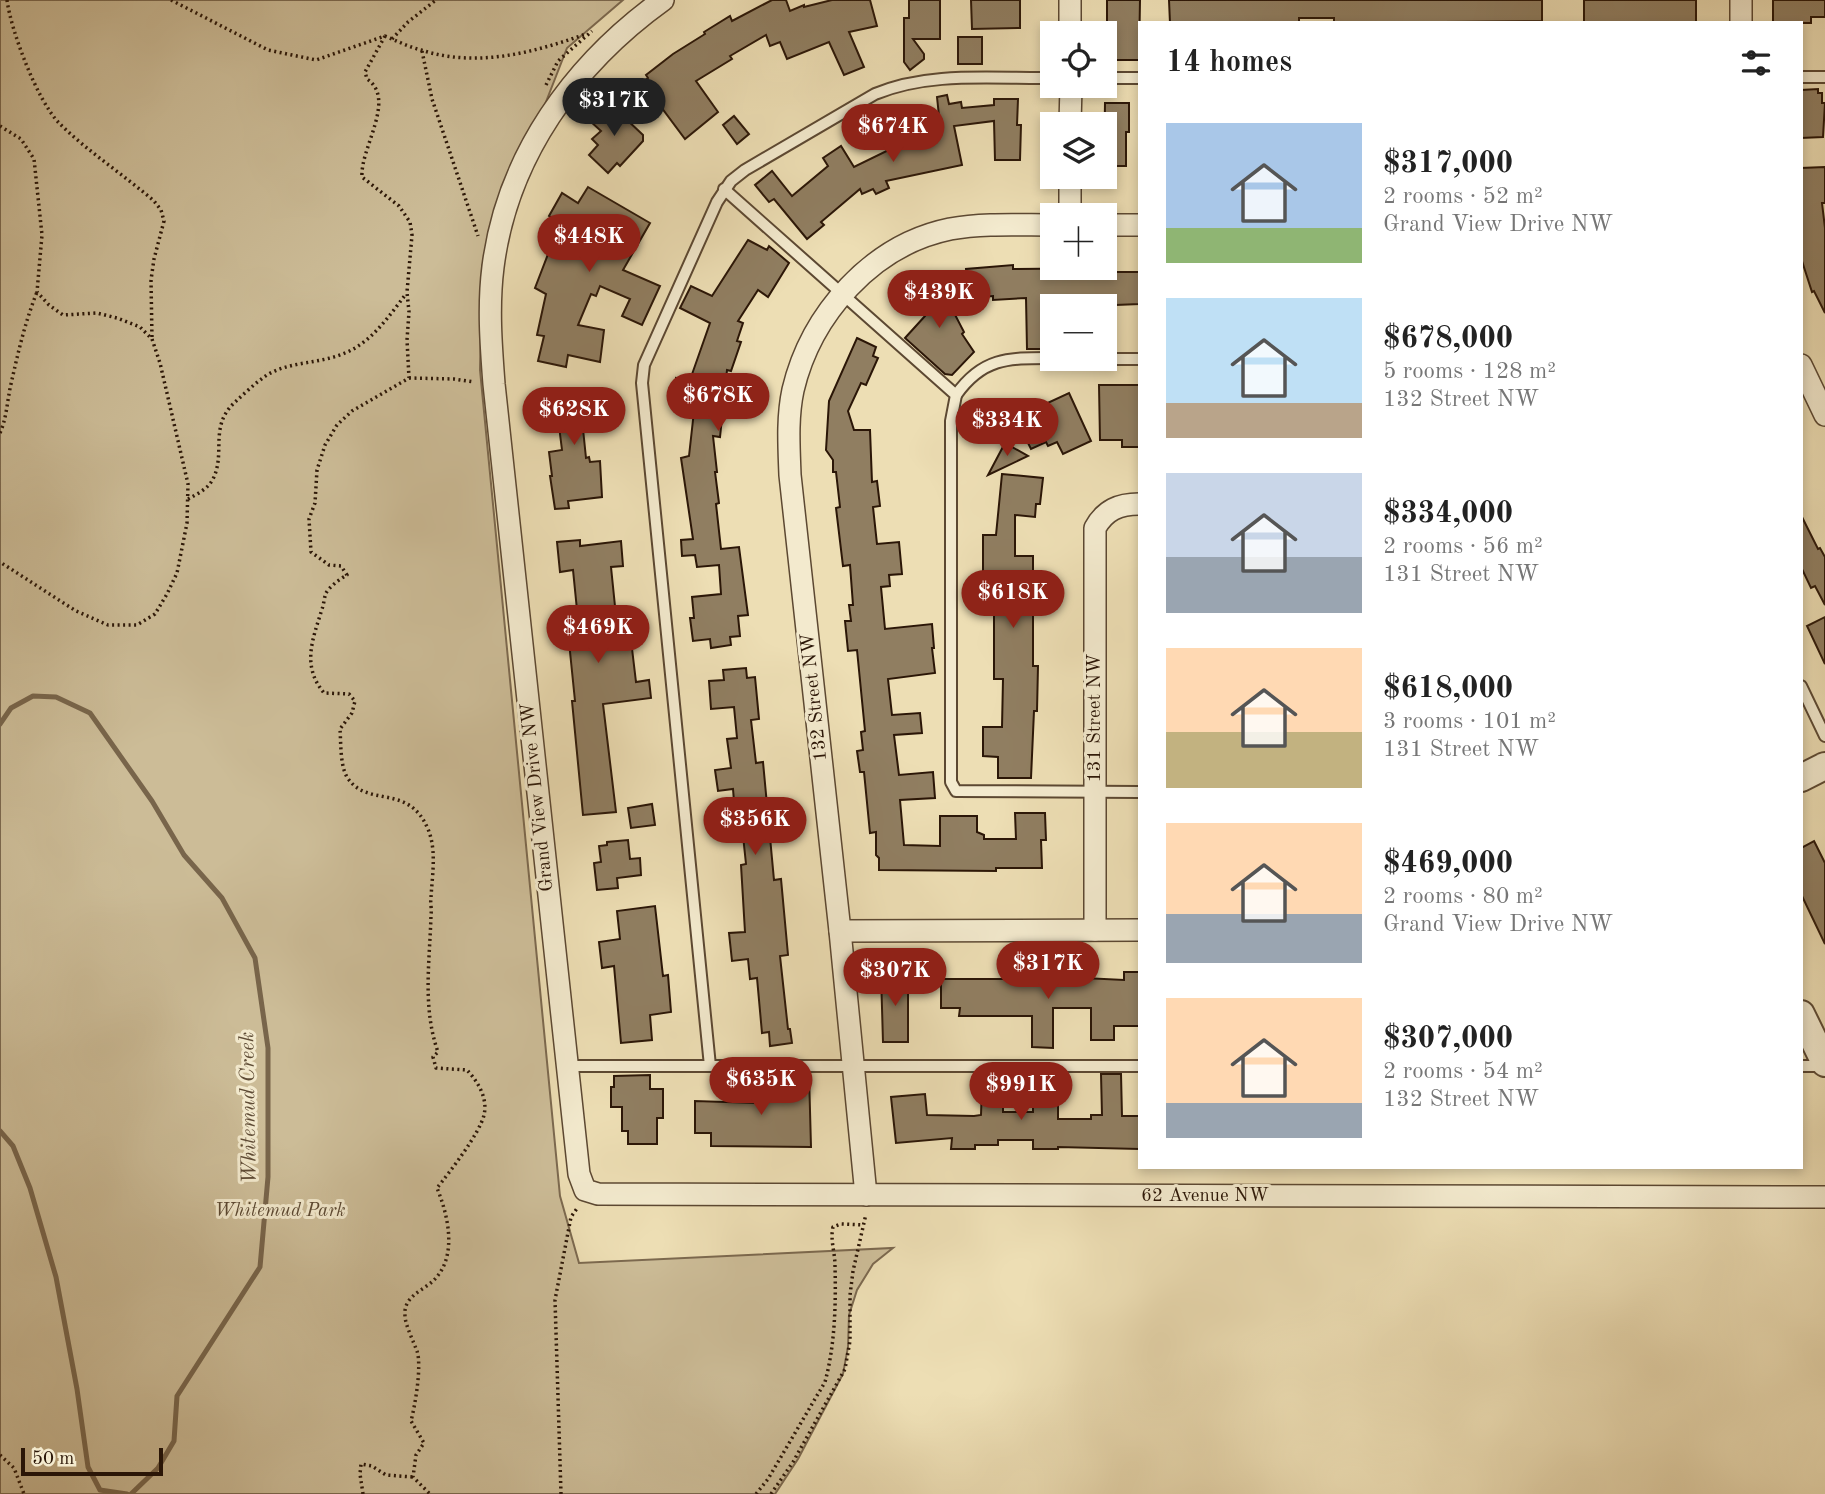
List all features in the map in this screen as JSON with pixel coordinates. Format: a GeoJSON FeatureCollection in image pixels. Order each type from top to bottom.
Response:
{"type":"FeatureCollection","features":[{"type":"Feature","properties":{"kind":"street","name":"Grand View Drive NW"},"geometry":{"type":"LineString","coordinates":[[581,1202],[494,384],[490,338],[493,268],[509,199],[532,145],[557,103],[583,69],[622,31],[663,0]]}},
{"type":"Feature","properties":{"kind":"street"},"geometry":{"type":"LineString","coordinates":[[1070,0],[1070,21]]}},
{"type":"Feature","properties":{"kind":"street"},"geometry":{"type":"LineString","coordinates":[[1741,0],[1741,21]]}},
{"type":"Feature","properties":{"kind":"street","name":"132 Street NW"},"geometry":{"type":"LineString","coordinates":[[866,1205],[840,930],[790,475],[789,428],[793,391],[805,353],[842,294],[891,253],[948,230],[995,225],[1040,225]]}},
{"type":"Feature","properties":{"kind":"street"},"geometry":{"type":"LineString","coordinates":[[1117,225],[1138,225]]}},
{"type":"Feature","properties":{"kind":"street"},"geometry":{"type":"LineString","coordinates":[[1803,369],[1825,415]]}},
{"type":"Feature","properties":{"kind":"street","name":"131 Street NW"},"geometry":{"type":"LineString","coordinates":[[1095,930],[1095,528],[1108,511],[1118,506],[1138,504]]}},
{"type":"Feature","properties":{"kind":"street"},"geometry":{"type":"LineString","coordinates":[[1803,777],[1825,766]]}},
{"type":"Feature","properties":{"kind":"street"},"geometry":{"type":"LineString","coordinates":[[840,930],[1138,930]]}},
{"type":"Feature","properties":{"kind":"street"},"geometry":{"type":"LineString","coordinates":[[1803,1018],[1825,1064]]}},
{"type":"Feature","properties":{"kind":"street","name":"62 Avenue NW"},"geometry":{"type":"LineString","coordinates":[[581,1202],[598,1194],[866,1205],[1825,1197]]}},
{"type":"Feature","properties":{"kind":"lane"},"geometry":{"type":"LineString","coordinates":[[1803,77],[1825,77]]}},
{"type":"Feature","properties":{"kind":"lane"},"geometry":{"type":"LineString","coordinates":[[710,1066],[642,383],[644,365],[724,189],[745,170],[875,94],[895,86],[932,79],[1040,78]]}},
{"type":"Feature","properties":{"kind":"lane"},"geometry":{"type":"LineString","coordinates":[[1117,78],[1138,78]]}},
{"type":"Feature","properties":{"kind":"lane"},"geometry":{"type":"LineString","coordinates":[[724,189],[956,396]]}},
{"type":"Feature","properties":{"kind":"lane"},"geometry":{"type":"LineString","coordinates":[[1040,358],[1010,358],[986,366],[967,380],[956,396],[951,421],[951,782],[956,791],[1138,792]]}},
{"type":"Feature","properties":{"kind":"lane"},"geometry":{"type":"LineString","coordinates":[[1117,359],[1138,359]]}},
{"type":"Feature","properties":{"kind":"lane"},"geometry":{"type":"LineString","coordinates":[[1803,690],[1825,736]]}},
{"type":"Feature","properties":{"kind":"lane"},"geometry":{"type":"LineString","coordinates":[[1803,1066],[1825,1064]]}},
{"type":"Feature","properties":{"kind":"lane"},"geometry":{"type":"LineString","coordinates":[[568,1066],[1138,1066]]}},
{"type":"Feature","properties":{"kind":"path"},"geometry":{"type":"LineString","coordinates":[[0,562],[76,611],[108,625],[137,625],[155,614],[177,573],[187,523],[188,484],[152,339],[151,280],[164,221],[161,210],[154,201],[57,121],[30,69],[9,16],[7,0]]}},
{"type":"Feature","properties":{"kind":"path"},"geometry":{"type":"LineString","coordinates":[[171,0],[268,50],[316,60],[385,36],[422,51],[472,59],[530,52],[592,32]]}},
{"type":"Feature","properties":{"kind":"path"},"geometry":{"type":"LineString","coordinates":[[391,39],[436,0]]}},
{"type":"Feature","properties":{"kind":"path"},"geometry":{"type":"LineString","coordinates":[[544,88],[558,61],[599,26]]}},
{"type":"Feature","properties":{"kind":"path"},"geometry":{"type":"LineString","coordinates":[[385,36],[365,72],[367,79],[375,85],[379,97],[378,114],[361,164],[362,177],[399,206],[410,222],[412,234],[407,292],[410,379]]}},
{"type":"Feature","properties":{"kind":"path"},"geometry":{"type":"LineString","coordinates":[[422,51],[432,99],[480,241],[483,229]]}},
{"type":"Feature","properties":{"kind":"path"},"geometry":{"type":"LineString","coordinates":[[0,126],[21,139],[34,159],[42,236],[37,292],[26,322],[11,384],[7,417],[0,433]]}},
{"type":"Feature","properties":{"kind":"path"},"geometry":{"type":"LineString","coordinates":[[37,292],[63,314],[97,313],[117,318],[140,327],[152,339]]}},
{"type":"Feature","properties":{"kind":"path"},"geometry":{"type":"LineString","coordinates":[[187,499],[204,491],[214,479],[220,424],[231,406],[268,374],[346,353],[365,341],[386,320],[407,292]]}},
{"type":"Feature","properties":{"kind":"path"},"geometry":{"type":"LineString","coordinates":[[413,1477],[416,1455],[424,1443],[411,1421],[417,1397],[418,1352],[413,1345],[405,1316],[414,1293],[434,1280],[444,1266],[448,1248],[447,1216],[437,1188],[458,1159],[484,1114],[483,1096],[479,1084],[467,1070],[436,1068],[433,1062],[433,1057],[438,1052],[432,1037],[428,989],[433,884],[432,845],[428,830],[418,812],[404,801],[377,797],[358,787],[346,776],[341,729],[352,713],[355,701],[349,694],[324,693],[313,679],[311,649],[326,592],[347,575],[341,566],[329,565],[311,552],[309,519],[315,503],[317,470],[325,445],[337,425],[352,411],[410,379],[454,379],[478,383],[477,373]]}},
{"type":"Feature","properties":{"kind":"path"},"geometry":{"type":"LineString","coordinates":[[561,1494],[555,1300],[571,1217],[581,1202]]}},
{"type":"Feature","properties":{"kind":"path"},"geometry":{"type":"LineString","coordinates":[[857,1215],[866,1205]]}},
{"type":"Feature","properties":{"kind":"path"},"geometry":{"type":"LineString","coordinates":[[866,1205],[875,1215]]}},
{"type":"Feature","properties":{"kind":"path"},"geometry":{"type":"LineString","coordinates":[[771,1494],[793,1462],[845,1369],[850,1341],[853,1271],[866,1205]]}},
{"type":"Feature","properties":{"kind":"path"},"geometry":{"type":"LineString","coordinates":[[755,1494],[768,1479],[825,1382],[830,1364],[836,1297],[831,1235],[833,1227],[841,1224],[863,1225]]}},
{"type":"Feature","properties":{"kind":"path"},"geometry":{"type":"LineString","coordinates":[[0,1455],[14,1468],[24,1494]]}},
{"type":"Feature","properties":{"kind":"path"},"geometry":{"type":"LineString","coordinates":[[363,1494],[361,1464],[372,1466],[386,1475],[413,1477],[430,1494]]}},
{"type":"Feature","properties":{"kind":"green space","name":"Whitemud Park"},"geometry":{"type":"Polygon","coordinates":[[[0,0],[623,0],[567,48],[482,266],[480,370],[560,1196],[579,1263],[893,1248],[873,1264],[857,1290],[849,1315],[848,1347],[843,1374],[798,1459],[775,1494],[0,1494],[0,0]]]}},
{"type":"Feature","properties":{"kind":"building"},"geometry":{"type":"Polygon","coordinates":[[[772,0],[786,0],[790,11],[804,5],[832,0],[870,0],[877,26],[849,32],[864,67],[844,75],[829,42],[787,59],[780,42],[770,46],[766,35],[730,56],[732,59],[696,81],[718,112],[685,139],[658,103],[651,108],[635,88],[648,78],[646,75],[705,34],[704,32],[730,16],[732,21],[772,0]]]}},
{"type":"Feature","properties":{"kind":"building"},"geometry":{"type":"Polygon","coordinates":[[[909,0],[940,0],[940,39],[913,39],[924,54],[924,59],[910,70],[904,62],[904,18],[909,18],[909,0]]]}},
{"type":"Feature","properties":{"kind":"building"},"geometry":{"type":"Polygon","coordinates":[[[971,0],[1020,0],[1020,28],[972,29],[971,0]]]}},
{"type":"Feature","properties":{"kind":"building"},"geometry":{"type":"Polygon","coordinates":[[[1107,0],[1140,0],[1138,60],[1117,60],[1117,21],[1107,21],[1107,0]]]}},
{"type":"Feature","properties":{"kind":"building"},"geometry":{"type":"Polygon","coordinates":[[[1169,0],[1542,0],[1542,21],[1334,21],[1334,18],[1299,18],[1299,21],[1170,21],[1169,0]]]}},
{"type":"Feature","properties":{"kind":"building"},"geometry":{"type":"Polygon","coordinates":[[[1584,0],[1696,0],[1696,21],[1584,21],[1584,0]]]}},
{"type":"Feature","properties":{"kind":"building"},"geometry":{"type":"Polygon","coordinates":[[[1773,0],[1825,0],[1825,17],[1811,17],[1811,23],[1773,21],[1773,0]]]}},
{"type":"Feature","properties":{"kind":"building"},"geometry":{"type":"Polygon","coordinates":[[[958,37],[982,37],[982,64],[958,64],[958,37]]]}},
{"type":"Feature","properties":{"kind":"building"},"geometry":{"type":"Polygon","coordinates":[[[1818,89],[1818,93],[1822,93],[1822,103],[1825,103],[1823,137],[1803,138],[1803,90],[1818,89]]]}},
{"type":"Feature","properties":{"kind":"building"},"geometry":{"type":"Polygon","coordinates":[[[947,95],[949,104],[961,102],[962,108],[994,105],[994,99],[1018,99],[1017,125],[1021,125],[1020,160],[995,160],[994,121],[954,126],[962,165],[886,181],[889,188],[876,194],[873,189],[862,194],[860,189],[821,222],[824,225],[807,239],[774,199],[769,202],[755,185],[772,171],[792,196],[828,166],[823,158],[841,146],[854,167],[905,142],[941,135],[937,97],[947,95]]]}},
{"type":"Feature","properties":{"kind":"building"},"geometry":{"type":"Polygon","coordinates":[[[608,102],[643,135],[643,141],[620,166],[617,163],[608,173],[589,155],[598,145],[592,139],[601,131],[590,121],[608,102]]]}},
{"type":"Feature","properties":{"kind":"building"},"geometry":{"type":"Polygon","coordinates":[[[1105,103],[1129,103],[1126,166],[1117,166],[1117,112],[1105,112],[1105,103]]]}},
{"type":"Feature","properties":{"kind":"building"},"geometry":{"type":"Polygon","coordinates":[[[734,116],[749,134],[737,144],[723,125],[734,116]]]}},
{"type":"Feature","properties":{"kind":"building"},"geometry":{"type":"Polygon","coordinates":[[[1825,167],[1825,203],[1822,203],[1825,228],[1825,313],[1814,291],[1812,292],[1803,264],[1803,168],[1825,167]]]}},
{"type":"Feature","properties":{"kind":"building"},"geometry":{"type":"Polygon","coordinates":[[[588,187],[650,223],[623,270],[660,286],[642,325],[622,316],[630,299],[600,286],[596,296],[591,294],[578,325],[604,330],[600,362],[568,355],[566,367],[538,361],[544,336],[537,335],[546,294],[535,288],[560,223],[549,216],[562,193],[578,203],[588,187]]]}},
{"type":"Feature","properties":{"kind":"building"},"geometry":{"type":"Polygon","coordinates":[[[748,240],[767,250],[769,246],[789,263],[768,297],[758,290],[738,321],[743,323],[737,341],[741,342],[731,371],[727,370],[720,437],[713,436],[721,549],[739,547],[748,615],[738,616],[740,636],[730,637],[731,645],[711,648],[710,639],[693,641],[690,618],[694,618],[692,597],[721,594],[719,565],[697,567],[695,555],[682,556],[681,540],[693,539],[681,458],[689,456],[694,411],[673,409],[676,378],[690,380],[710,323],[680,308],[691,286],[712,296],[748,240]]]}},
{"type":"Feature","properties":{"kind":"building"},"geometry":{"type":"Polygon","coordinates":[[[1013,265],[1013,269],[1040,269],[1040,280],[1117,280],[1117,272],[1138,272],[1138,304],[1117,305],[1117,294],[1040,294],[1040,349],[1027,349],[1026,298],[968,298],[966,269],[1013,265]]]}},
{"type":"Feature","properties":{"kind":"building"},"geometry":{"type":"Polygon","coordinates":[[[936,278],[964,332],[962,334],[974,352],[952,375],[945,374],[905,338],[925,316],[912,291],[936,278]]]}},
{"type":"Feature","properties":{"kind":"building"},"geometry":{"type":"Polygon","coordinates":[[[857,338],[876,347],[873,356],[878,358],[866,385],[861,383],[848,411],[854,430],[870,430],[872,482],[877,481],[880,506],[873,507],[877,544],[899,542],[902,574],[889,575],[890,586],[881,587],[885,629],[932,624],[935,673],[888,679],[892,715],[920,713],[922,733],[894,735],[899,775],[933,772],[935,798],[900,800],[904,845],[940,846],[940,816],[977,816],[977,832],[984,835],[984,839],[1016,839],[1015,813],[1045,813],[1046,840],[1041,840],[1042,868],[996,868],[996,871],[879,870],[876,832],[870,833],[864,772],[860,772],[857,751],[863,750],[861,732],[865,731],[857,650],[848,651],[845,621],[851,621],[849,605],[853,605],[850,565],[843,566],[836,508],[840,507],[836,472],[833,472],[833,460],[826,450],[829,401],[857,338]]]}},
{"type":"Feature","properties":{"kind":"building"},"geometry":{"type":"Polygon","coordinates":[[[1099,385],[1138,385],[1138,447],[1122,447],[1122,440],[1100,440],[1099,385]]]}},
{"type":"Feature","properties":{"kind":"building"},"geometry":{"type":"Polygon","coordinates":[[[566,389],[566,394],[600,391],[603,412],[598,413],[600,427],[583,429],[586,458],[589,457],[590,462],[600,461],[602,497],[568,501],[569,508],[555,509],[549,452],[562,450],[558,418],[549,419],[545,392],[566,389]]]}},
{"type":"Feature","properties":{"kind":"building"},"geometry":{"type":"Polygon","coordinates":[[[1069,393],[1091,441],[1063,454],[1057,442],[1048,446],[1046,442],[1031,449],[1020,427],[1045,415],[1041,406],[1069,393]]]}},
{"type":"Feature","properties":{"kind":"building"},"geometry":{"type":"Polygon","coordinates":[[[1005,443],[1028,456],[988,475],[1005,443]]]}},
{"type":"Feature","properties":{"kind":"building"},"geometry":{"type":"Polygon","coordinates":[[[1002,474],[1043,478],[1040,504],[1036,504],[1035,517],[1015,515],[1015,556],[1033,556],[1033,666],[1038,666],[1031,778],[998,778],[998,757],[983,756],[983,727],[1002,727],[1003,679],[994,679],[994,582],[983,582],[983,535],[996,535],[1002,474]]]}},
{"type":"Feature","properties":{"kind":"building"},"geometry":{"type":"Polygon","coordinates":[[[1803,519],[1825,557],[1825,605],[1815,586],[1811,588],[1803,571],[1803,519]]]}},
{"type":"Feature","properties":{"kind":"building"},"geometry":{"type":"Polygon","coordinates":[[[580,540],[580,546],[621,541],[623,566],[611,567],[616,616],[628,615],[636,682],[649,680],[651,698],[603,704],[616,812],[583,815],[567,622],[578,620],[573,570],[560,572],[557,542],[580,540]]]}},
{"type":"Feature","properties":{"kind":"building"},"geometry":{"type":"Polygon","coordinates":[[[1825,617],[1825,664],[1807,626],[1825,617]]]}},
{"type":"Feature","properties":{"kind":"building"},"geometry":{"type":"Polygon","coordinates":[[[746,668],[747,678],[755,677],[759,719],[751,720],[756,763],[763,762],[774,880],[781,879],[788,955],[780,956],[792,1043],[770,1046],[769,1032],[762,1033],[757,978],[750,979],[748,959],[732,961],[729,933],[745,932],[741,865],[746,864],[742,826],[736,826],[733,789],[718,791],[715,770],[731,768],[727,739],[737,738],[734,707],[711,709],[709,681],[724,680],[723,670],[746,668]]]}},
{"type":"Feature","properties":{"kind":"building"},"geometry":{"type":"Polygon","coordinates":[[[652,804],[655,825],[631,828],[628,808],[652,804]]]}},
{"type":"Feature","properties":{"kind":"building"},"geometry":{"type":"Polygon","coordinates":[[[628,840],[630,859],[640,858],[641,875],[617,878],[618,888],[597,890],[594,863],[601,862],[599,846],[607,845],[607,842],[628,840]]]}},
{"type":"Feature","properties":{"kind":"building"},"geometry":{"type":"Polygon","coordinates":[[[1814,841],[1825,863],[1825,944],[1803,898],[1803,847],[1814,841]]]}},
{"type":"Feature","properties":{"kind":"building"},"geometry":{"type":"Polygon","coordinates":[[[655,906],[663,976],[668,975],[671,1012],[650,1015],[652,1040],[621,1043],[614,966],[602,968],[599,942],[620,939],[617,911],[655,906]]]}},
{"type":"Feature","properties":{"kind":"building"},"geometry":{"type":"Polygon","coordinates":[[[1124,972],[1138,972],[1138,1026],[1114,1026],[1114,1040],[1091,1040],[1091,1008],[1053,1008],[1053,1048],[1032,1047],[1032,1016],[959,1016],[960,1008],[941,1008],[941,979],[1012,979],[1012,973],[1043,973],[1043,976],[1124,980],[1124,972]]]}},
{"type":"Feature","properties":{"kind":"building"},"geometry":{"type":"Polygon","coordinates":[[[881,974],[908,977],[908,1042],[883,1042],[881,974]]]}},
{"type":"Feature","properties":{"kind":"building"},"geometry":{"type":"Polygon","coordinates":[[[780,1074],[809,1074],[811,1147],[711,1146],[711,1133],[695,1133],[695,1101],[756,1103],[756,1089],[780,1089],[780,1074]]]}},
{"type":"Feature","properties":{"kind":"building"},"geometry":{"type":"Polygon","coordinates":[[[1101,1074],[1121,1074],[1122,1116],[1138,1116],[1138,1149],[1033,1149],[1033,1140],[998,1140],[998,1145],[951,1149],[952,1138],[896,1143],[891,1097],[925,1094],[927,1115],[974,1116],[981,1115],[982,1086],[1003,1087],[1003,1112],[1033,1112],[1033,1094],[1058,1094],[1058,1119],[1091,1119],[1091,1115],[1102,1115],[1101,1074]]]}},
{"type":"Feature","properties":{"kind":"building"},"geometry":{"type":"Polygon","coordinates":[[[650,1075],[650,1089],[663,1089],[663,1118],[657,1118],[657,1144],[628,1144],[628,1131],[622,1131],[622,1107],[611,1107],[614,1076],[650,1075]]]}},
{"type":"Feature","properties":{"kind":"waterway","name":"Whitemud Creek"},"geometry":{"type":"LineString","coordinates":[[0,724],[11,708],[33,696],[56,697],[90,713],[152,801],[184,855],[222,898],[255,958],[268,1048],[268,1177],[260,1267],[177,1396],[174,1441],[158,1468],[131,1494]]}},
{"type":"Feature","properties":{"kind":"waterway","name":"Whitemud Creek"},"geometry":{"type":"LineString","coordinates":[[0,1131],[13,1146],[30,1188],[56,1277],[77,1389],[88,1467],[100,1490],[127,1494]]}}]}
